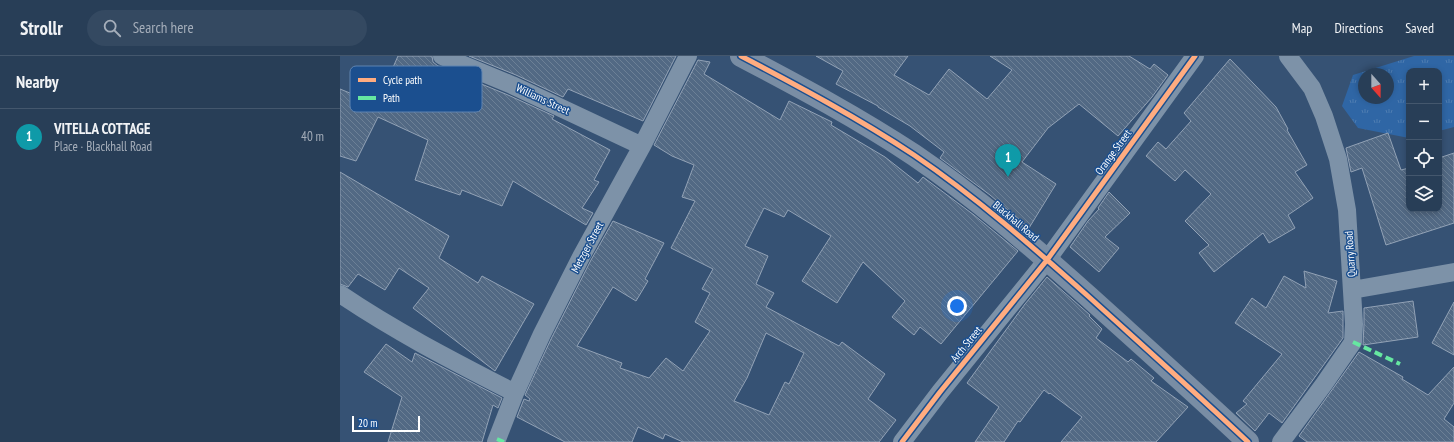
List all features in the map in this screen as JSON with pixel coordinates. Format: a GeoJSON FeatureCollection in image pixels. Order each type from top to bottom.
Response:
{"type":"FeatureCollection","features":[{"type":"Feature","properties":{"kind":"street","name":"Williams Street"},"geometry":{"type":"LineString","coordinates":[[442,56],[466,66]]}},
{"type":"Feature","properties":{"kind":"street","name":"Metzger Street"},"geometry":{"type":"LineString","coordinates":[[496,442],[515,393],[542,334],[582,255],[642,146],[688,56]]}},
{"type":"Feature","properties":{"kind":"street","name":"Blackhall Road"},"geometry":{"type":"LineString","coordinates":[[741,56],[864,123],[915,156],[967,194],[1047,260],[1180,378],[1248,442]]}},
{"type":"Feature","properties":{"kind":"street","name":"Orange Street"},"geometry":{"type":"LineString","coordinates":[[1047,260],[1195,56]]}},
{"type":"Feature","properties":{"kind":"street","name":"Quarry Road"},"geometry":{"type":"LineString","coordinates":[[1281,442],[1353,342],[1354,324],[1347,210],[1338,159],[1324,116],[1312,88],[1288,56]]}},
{"type":"Feature","properties":{"kind":"street","name":"Williams Street"},"geometry":{"type":"LineString","coordinates":[[482,73],[512,85],[642,146]]}},
{"type":"Feature","properties":{"kind":"street","name":"Arch Street"},"geometry":{"type":"LineString","coordinates":[[902,442],[940,392],[1047,260]]}},
{"type":"Feature","properties":{"kind":"street"},"geometry":{"type":"LineString","coordinates":[[1352,290],[1454,272]]}},
{"type":"Feature","properties":{"kind":"street"},"geometry":{"type":"LineString","coordinates":[[340,294],[422,345],[515,393]]}},
{"type":"Feature","properties":{"kind":"green space"},"geometry":{"type":"Polygon","coordinates":[[[1414,56],[1454,56],[1454,127],[1442,130],[1442,68],[1406,68],[1406,137],[1358,128],[1342,106],[1353,75],[1358,73],[1358,104],[1394,104],[1394,68],[1375,68],[1414,56]]]}},
{"type":"Feature","properties":{"kind":"building"},"geometry":{"type":"Polygon","coordinates":[[[398,56],[432,56],[433,62],[438,66],[394,66],[398,56]]]}},
{"type":"Feature","properties":{"kind":"building"},"geometry":{"type":"Polygon","coordinates":[[[469,56],[676,56],[643,121],[568,89],[563,97],[516,75],[469,56]]]}},
{"type":"Feature","properties":{"kind":"building"},"geometry":{"type":"Polygon","coordinates":[[[816,56],[908,56],[894,75],[929,95],[949,69],[987,99],[1012,70],[990,56],[1129,56],[1150,69],[1154,64],[1168,75],[1152,97],[1118,136],[1079,104],[1048,128],[1022,162],[1056,184],[1029,228],[990,195],[940,158],[944,152],[910,126],[878,106],[836,84],[843,71],[816,56]]]}},
{"type":"Feature","properties":{"kind":"building"},"geometry":{"type":"Polygon","coordinates":[[[1230,59],[1276,107],[1307,165],[1295,172],[1313,198],[1288,215],[1295,228],[1269,243],[1263,233],[1214,272],[1199,253],[1209,245],[1185,221],[1211,194],[1185,170],[1175,181],[1146,156],[1158,142],[1166,149],[1191,121],[1184,113],[1230,59]]]}},
{"type":"Feature","properties":{"kind":"building"},"geometry":{"type":"Polygon","coordinates":[[[698,60],[710,62],[704,74],[780,120],[789,101],[832,122],[831,125],[885,157],[918,183],[923,177],[974,215],[1018,251],[941,344],[920,327],[914,335],[892,317],[905,301],[863,262],[837,303],[802,281],[831,236],[788,210],[784,217],[764,208],[745,246],[768,256],[756,284],[774,293],[766,307],[839,346],[842,342],[885,374],[868,399],[896,420],[879,442],[683,442],[665,434],[663,439],[638,427],[632,442],[565,442],[517,417],[524,399],[529,401],[530,399],[525,395],[551,339],[591,260],[613,221],[664,243],[645,279],[648,281],[636,301],[613,287],[577,346],[622,363],[620,368],[649,378],[666,358],[683,371],[710,331],[695,322],[710,293],[702,289],[713,269],[671,248],[695,201],[682,197],[694,165],[672,156],[654,145],[698,60]],[[766,333],[747,378],[734,401],[769,415],[785,382],[789,384],[804,353],[766,333]]]}},
{"type":"Feature","properties":{"kind":"building"},"geometry":{"type":"Polygon","coordinates":[[[482,84],[554,116],[552,119],[610,150],[594,180],[599,182],[582,208],[593,213],[586,225],[513,181],[502,206],[462,190],[460,195],[415,180],[428,140],[378,117],[356,161],[340,156],[340,89],[350,93],[350,112],[482,112],[482,84]]]}},
{"type":"Feature","properties":{"kind":"building"},"geometry":{"type":"Polygon","coordinates":[[[1388,133],[1401,170],[1406,169],[1406,212],[1442,212],[1442,157],[1454,153],[1454,223],[1386,245],[1362,168],[1351,172],[1346,148],[1388,133]]]}},
{"type":"Feature","properties":{"kind":"building"},"geometry":{"type":"Polygon","coordinates":[[[340,172],[449,236],[439,258],[478,283],[482,276],[534,304],[495,371],[413,308],[429,288],[399,268],[385,290],[358,274],[348,287],[340,284],[340,172]]]}},
{"type":"Feature","properties":{"kind":"building"},"geometry":{"type":"Polygon","coordinates":[[[1109,192],[1130,213],[1105,237],[1119,248],[1099,272],[1070,247],[1088,221],[1099,209],[1098,208],[1109,192]]]}},
{"type":"Feature","properties":{"kind":"building"},"geometry":{"type":"Polygon","coordinates":[[[1304,271],[1337,281],[1328,313],[1343,311],[1343,338],[1282,423],[1269,413],[1255,431],[1236,413],[1247,404],[1243,401],[1282,354],[1235,323],[1252,298],[1266,308],[1284,276],[1306,288],[1304,271]]]}},
{"type":"Feature","properties":{"kind":"building"},"geometry":{"type":"Polygon","coordinates":[[[1047,277],[1090,315],[1089,316],[1102,329],[1096,338],[1128,362],[1131,359],[1154,378],[1151,381],[1188,407],[1156,442],[1061,442],[1082,417],[1044,390],[1020,422],[1018,421],[1004,442],[975,442],[999,407],[967,383],[1025,304],[1047,277]]]}},
{"type":"Feature","properties":{"kind":"building"},"geometry":{"type":"Polygon","coordinates":[[[1413,301],[1418,337],[1363,345],[1364,308],[1413,301]]]}},
{"type":"Feature","properties":{"kind":"building"},"geometry":{"type":"Polygon","coordinates":[[[1454,302],[1454,355],[1432,343],[1454,302]]]}},
{"type":"Feature","properties":{"kind":"building"},"geometry":{"type":"Polygon","coordinates":[[[386,344],[412,362],[415,353],[502,398],[498,408],[493,405],[482,442],[388,442],[402,397],[364,372],[386,344]]]}},
{"type":"Feature","properties":{"kind":"building"},"geometry":{"type":"Polygon","coordinates":[[[1359,352],[1403,377],[1402,379],[1428,395],[1454,367],[1454,403],[1444,419],[1454,427],[1454,442],[1307,442],[1299,436],[1359,352]]]}},
{"type":"Feature","properties":{"kind":"marked path"},"geometry":{"type":"LineString","coordinates":[[1353,342],[1400,364]]}},
{"type":"Feature","properties":{"kind":"marked path"},"geometry":{"type":"LineString","coordinates":[[497,439],[504,442]]}},
{"type":"Feature","properties":{"kind":"cycle path"},"geometry":{"type":"LineString","coordinates":[[741,56],[872,128],[914,155],[960,188],[1004,223],[1068,278],[1248,442]]}},
{"type":"Feature","properties":{"kind":"cycle path"},"geometry":{"type":"LineString","coordinates":[[902,442],[940,392],[1047,260],[1195,56]]}},
{"type":"Feature","properties":{"kind":"place","name":"VITELLA COTTAGE"},"geometry":{"type":"Point","coordinates":[1008,177]}}]}
